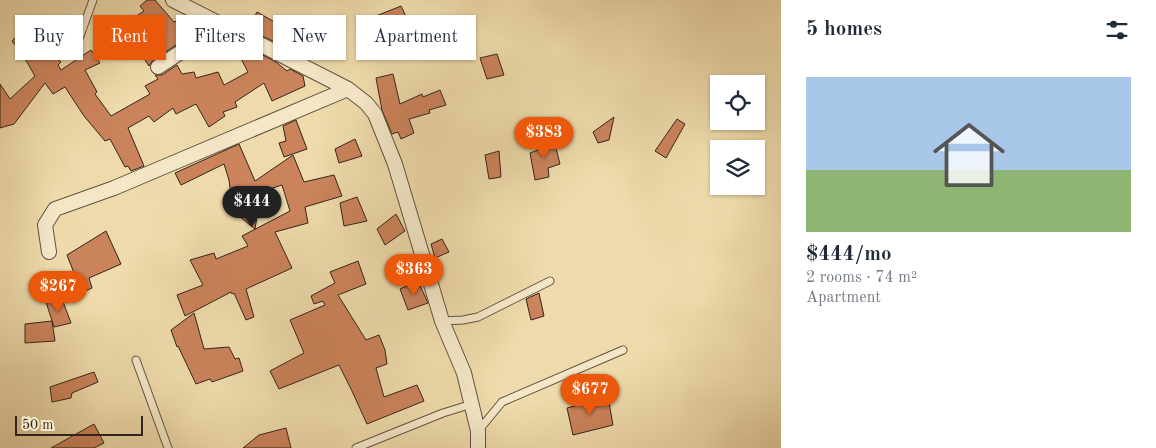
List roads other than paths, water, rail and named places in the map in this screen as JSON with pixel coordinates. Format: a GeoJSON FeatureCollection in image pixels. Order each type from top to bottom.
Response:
{"type":"FeatureCollection","features":[{"type":"Feature","properties":{"kind":"street"},"geometry":{"type":"LineString","coordinates":[[173,0],[202,15]]}},
{"type":"Feature","properties":{"kind":"street"},"geometry":{"type":"LineString","coordinates":[[263,46],[348,89],[366,103],[375,114],[395,164],[442,320],[464,373],[478,431],[478,448]]}},
{"type":"Feature","properties":{"kind":"street"},"geometry":{"type":"LineString","coordinates":[[158,67],[176,55]]}},
{"type":"Feature","properties":{"kind":"street"},"geometry":{"type":"LineString","coordinates":[[49,252],[45,225],[55,209],[114,188],[348,89]]}},
{"type":"Feature","properties":{"kind":"lane"},"geometry":{"type":"LineString","coordinates":[[83,26],[93,0]]}},
{"type":"Feature","properties":{"kind":"lane"},"geometry":{"type":"LineString","coordinates":[[442,320],[463,320],[478,317],[550,281]]}},
{"type":"Feature","properties":{"kind":"lane"},"geometry":{"type":"LineString","coordinates":[[478,431],[502,402],[623,350]]}},
{"type":"Feature","properties":{"kind":"lane"},"geometry":{"type":"LineString","coordinates":[[136,360],[168,448]]}},
{"type":"Feature","properties":{"kind":"lane"},"geometry":{"type":"LineString","coordinates":[[356,448],[444,413],[472,404]]}}]}
